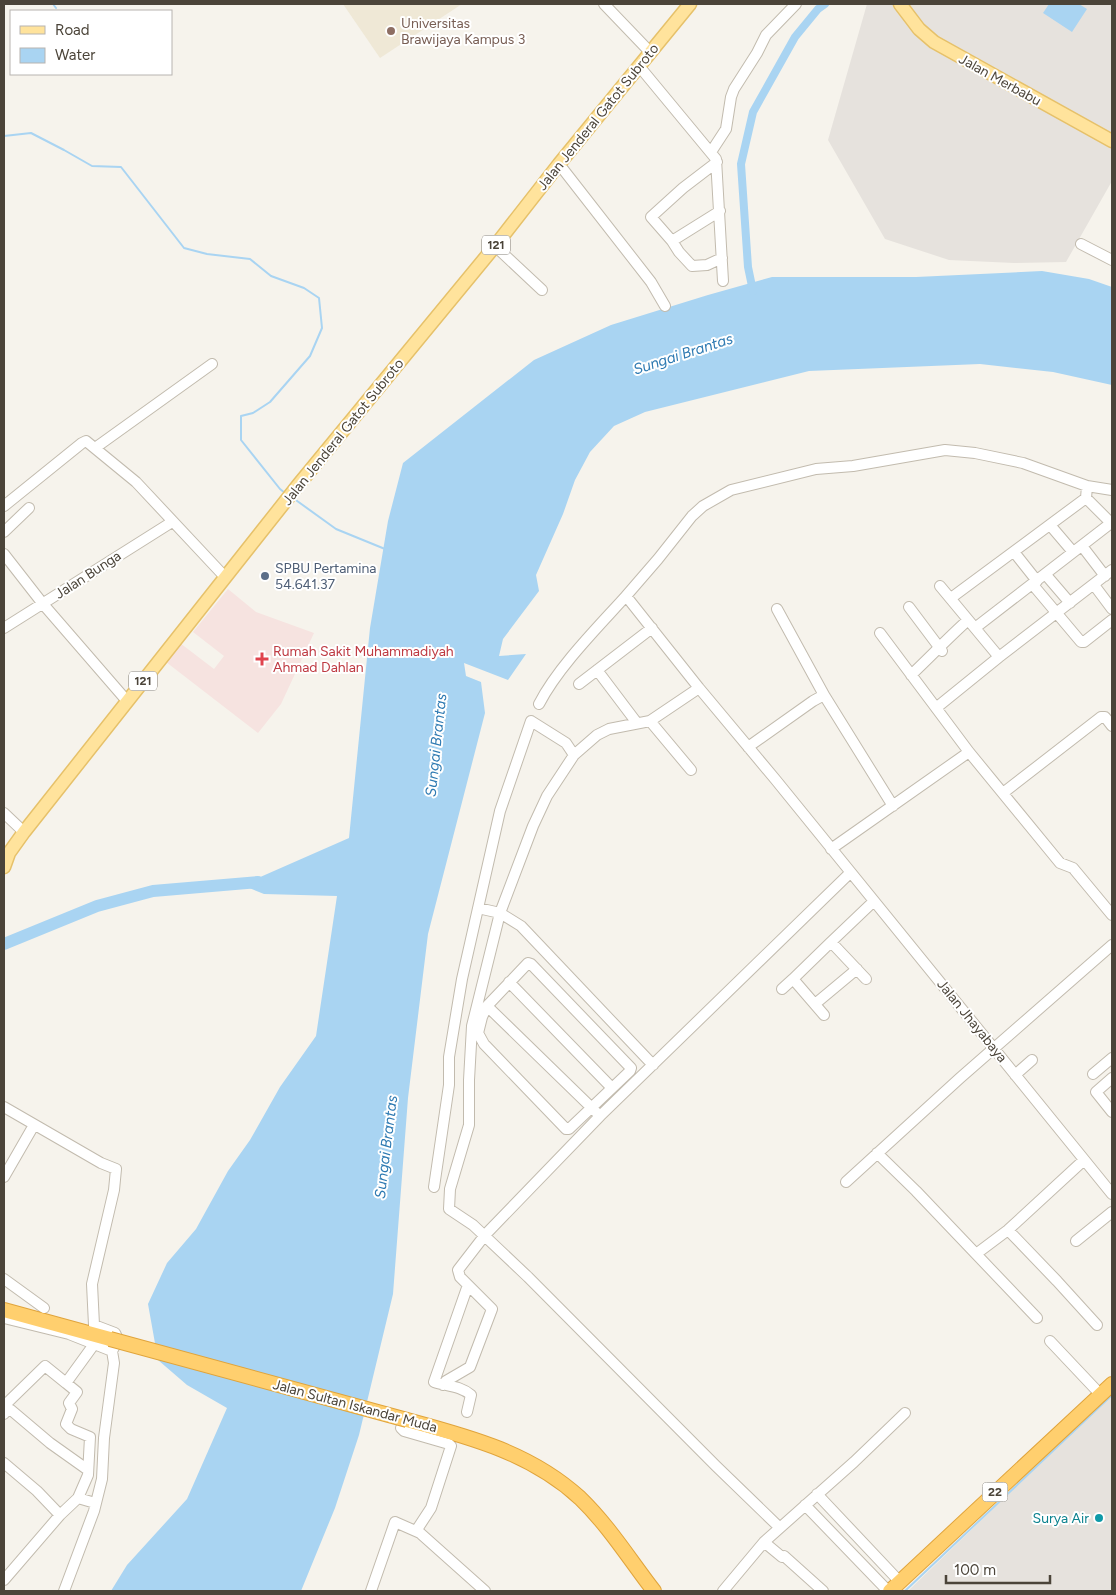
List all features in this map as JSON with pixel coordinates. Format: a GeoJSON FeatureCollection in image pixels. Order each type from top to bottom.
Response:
{"type":"FeatureCollection","features":[{"type":"Feature","properties":{"kind":"highway","name":"Jalan Sultan Iskandar Muda"},"geometry":{"type":"LineString","coordinates":[[4,1310],[111,1345],[404,1424],[479,1440],[515,1454],[556,1479],[581,1500],[596,1515],[654,1591]]}},
{"type":"Feature","properties":{"kind":"highway","name":"22"},"geometry":{"type":"LineString","coordinates":[[893,1588],[1112,1384]]}},
{"type":"Feature","properties":{"kind":"main road","name":"Jalan Jenderal Gatot Subroto"},"geometry":{"type":"LineString","coordinates":[[4,867],[9,853],[24,832],[225,577],[690,4]]}},
{"type":"Feature","properties":{"kind":"main road","name":"Jalan Merbabu"},"geometry":{"type":"LineString","coordinates":[[900,4],[919,29],[934,42],[1112,141]]}},
{"type":"Feature","properties":{"kind":"street"},"geometry":{"type":"LineString","coordinates":[[604,4],[650,52]]}},
{"type":"Feature","properties":{"kind":"street"},"geometry":{"type":"LineString","coordinates":[[722,258],[707,265],[692,266],[652,219],[652,215],[714,157],[726,129],[731,97],[736,84],[772,28],[796,4]]}},
{"type":"Feature","properties":{"kind":"street"},"geometry":{"type":"LineString","coordinates":[[639,66],[714,157],[720,211],[723,281]]}},
{"type":"Feature","properties":{"kind":"street"},"geometry":{"type":"LineString","coordinates":[[559,164],[651,282],[665,306]]}},
{"type":"Feature","properties":{"kind":"street"},"geometry":{"type":"LineString","coordinates":[[672,241],[720,211]]}},
{"type":"Feature","properties":{"kind":"street"},"geometry":{"type":"LineString","coordinates":[[1080,244],[1112,260]]}},
{"type":"Feature","properties":{"kind":"street"},"geometry":{"type":"LineString","coordinates":[[495,246],[542,290]]}},
{"type":"Feature","properties":{"kind":"street"},"geometry":{"type":"LineString","coordinates":[[95,448],[212,364]]}},
{"type":"Feature","properties":{"kind":"street"},"geometry":{"type":"LineString","coordinates":[[4,506],[86,441],[136,482],[225,577]]}},
{"type":"Feature","properties":{"kind":"street"},"geometry":{"type":"LineString","coordinates":[[539,704],[545,692],[561,672],[658,559],[692,516],[704,506],[731,490],[816,470],[854,466],[945,450],[976,453],[1023,463],[1087,486],[1112,490]]}},
{"type":"Feature","properties":{"kind":"street"},"geometry":{"type":"LineString","coordinates":[[951,598],[1086,498],[1087,486]]}},
{"type":"Feature","properties":{"kind":"street"},"geometry":{"type":"LineString","coordinates":[[912,674],[939,649],[972,624],[1039,580],[1112,523],[1086,498]]}},
{"type":"Feature","properties":{"kind":"street"},"geometry":{"type":"LineString","coordinates":[[4,532],[29,508]]}},
{"type":"Feature","properties":{"kind":"street","name":"Jalan Bunga"},"geometry":{"type":"LineString","coordinates":[[4,628],[172,522]]}},
{"type":"Feature","properties":{"kind":"street"},"geometry":{"type":"LineString","coordinates":[[936,708],[1109,573],[1050,525]]}},
{"type":"Feature","properties":{"kind":"street"},"geometry":{"type":"LineString","coordinates":[[1014,552],[1039,580],[1070,603]]}},
{"type":"Feature","properties":{"kind":"street"},"geometry":{"type":"LineString","coordinates":[[4,554],[43,604],[127,701]]}},
{"type":"Feature","properties":{"kind":"street"},"geometry":{"type":"LineString","coordinates":[[1039,580],[1057,613],[1082,642],[1112,620]]}},
{"type":"Feature","properties":{"kind":"street"},"geometry":{"type":"LineString","coordinates":[[1094,585],[1112,609]]}},
{"type":"Feature","properties":{"kind":"street"},"geometry":{"type":"LineString","coordinates":[[940,586],[999,657]]}},
{"type":"Feature","properties":{"kind":"street","name":"Jalan Jhayabaya"},"geometry":{"type":"LineString","coordinates":[[626,596],[1084,1160],[1111,1189]]}},
{"type":"Feature","properties":{"kind":"street"},"geometry":{"type":"LineString","coordinates":[[909,607],[939,649]]}},
{"type":"Feature","properties":{"kind":"street"},"geometry":{"type":"LineString","coordinates":[[777,609],[824,695],[893,806]]}},
{"type":"Feature","properties":{"kind":"street"},"geometry":{"type":"LineString","coordinates":[[579,684],[652,628]]}},
{"type":"Feature","properties":{"kind":"street"},"geometry":{"type":"LineString","coordinates":[[881,632],[969,752],[1061,864],[1073,868],[1112,915]]}},
{"type":"Feature","properties":{"kind":"street"},"geometry":{"type":"LineString","coordinates":[[597,670],[637,723]]}},
{"type":"Feature","properties":{"kind":"street"},"geometry":{"type":"LineString","coordinates":[[699,688],[650,721],[604,731],[597,735],[574,755],[548,796],[537,818],[500,913],[472,1026],[469,1125],[450,1189],[449,1200],[451,1211],[462,1216],[485,1235],[779,1527]]}},
{"type":"Feature","properties":{"kind":"street"},"geometry":{"type":"LineString","coordinates":[[748,747],[813,700],[824,695]]}},
{"type":"Feature","properties":{"kind":"street"},"geometry":{"type":"LineString","coordinates":[[1003,793],[1102,717],[1105,717],[1112,726]]}},
{"type":"Feature","properties":{"kind":"street"},"geometry":{"type":"LineString","coordinates":[[434,1187],[449,1085],[449,1058],[462,979],[500,811],[531,720],[566,743],[574,755]]}},
{"type":"Feature","properties":{"kind":"street"},"geometry":{"type":"LineString","coordinates":[[650,721],[691,770]]}},
{"type":"Feature","properties":{"kind":"street"},"geometry":{"type":"LineString","coordinates":[[831,849],[969,752]]}},
{"type":"Feature","properties":{"kind":"street"},"geometry":{"type":"LineString","coordinates":[[4,813],[24,832]]}},
{"type":"Feature","properties":{"kind":"street"},"geometry":{"type":"LineString","coordinates":[[443,1385],[446,1381],[470,1367],[492,1309],[460,1277],[458,1270],[485,1235],[600,1116],[850,873]]}},
{"type":"Feature","properties":{"kind":"street"},"geometry":{"type":"LineString","coordinates":[[782,989],[874,901]]}},
{"type":"Feature","properties":{"kind":"street"},"geometry":{"type":"LineString","coordinates":[[478,908],[500,913],[521,926],[653,1064]]}},
{"type":"Feature","properties":{"kind":"street"},"geometry":{"type":"LineString","coordinates":[[831,942],[866,979]]}},
{"type":"Feature","properties":{"kind":"street"},"geometry":{"type":"LineString","coordinates":[[846,1182],[993,1048],[1112,945]]}},
{"type":"Feature","properties":{"kind":"street"},"geometry":{"type":"LineString","coordinates":[[531,964],[630,1067],[630,1071],[569,1129],[566,1129],[479,1038],[479,1027],[487,1006],[509,982],[525,965],[531,964]]}},
{"type":"Feature","properties":{"kind":"street"},"geometry":{"type":"LineString","coordinates":[[815,1004],[857,969]]}},
{"type":"Feature","properties":{"kind":"street"},"geometry":{"type":"LineString","coordinates":[[793,979],[824,1015]]}},
{"type":"Feature","properties":{"kind":"street"},"geometry":{"type":"LineString","coordinates":[[509,982],[612,1088]]}},
{"type":"Feature","properties":{"kind":"street"},"geometry":{"type":"LineString","coordinates":[[487,1006],[600,1116]]}},
{"type":"Feature","properties":{"kind":"street"},"geometry":{"type":"LineString","coordinates":[[1093,1074],[1112,1058]]}},
{"type":"Feature","properties":{"kind":"street"},"geometry":{"type":"LineString","coordinates":[[1015,1074],[1032,1060]]}},
{"type":"Feature","properties":{"kind":"street"},"geometry":{"type":"LineString","coordinates":[[1112,1078],[1096,1092],[1112,1112]]}},
{"type":"Feature","properties":{"kind":"street"},"geometry":{"type":"LineString","coordinates":[[4,1108],[101,1163],[116,1169],[114,1190],[92,1284],[94,1325],[117,1335],[116,1344],[96,1343],[69,1334],[4,1318]]}},
{"type":"Feature","properties":{"kind":"street"},"geometry":{"type":"LineString","coordinates":[[4,1177],[34,1125]]}},
{"type":"Feature","properties":{"kind":"street"},"geometry":{"type":"LineString","coordinates":[[877,1153],[916,1191],[1037,1318]]}},
{"type":"Feature","properties":{"kind":"street"},"geometry":{"type":"LineString","coordinates":[[976,1254],[1008,1230],[1084,1160]]}},
{"type":"Feature","properties":{"kind":"street"},"geometry":{"type":"LineString","coordinates":[[1076,1241],[1112,1212]]}},
{"type":"Feature","properties":{"kind":"street"},"geometry":{"type":"LineString","coordinates":[[1008,1230],[1097,1325]]}},
{"type":"Feature","properties":{"kind":"street"},"geometry":{"type":"LineString","coordinates":[[4,1279],[44,1308]]}},
{"type":"Feature","properties":{"kind":"street"},"geometry":{"type":"LineString","coordinates":[[467,1412],[471,1395],[469,1393],[459,1388],[434,1382],[468,1285]]}},
{"type":"Feature","properties":{"kind":"street"},"geometry":{"type":"LineString","coordinates":[[1050,1341],[1100,1394]]}},
{"type":"Feature","properties":{"kind":"street"},"geometry":{"type":"LineString","coordinates":[[66,1383],[96,1343]]}},
{"type":"Feature","properties":{"kind":"street"},"geometry":{"type":"LineString","coordinates":[[64,1591],[94,1511],[102,1479],[104,1438],[114,1363],[111,1345]]}},
{"type":"Feature","properties":{"kind":"street"},"geometry":{"type":"LineString","coordinates":[[4,1580],[60,1515],[78,1498],[88,1475],[90,1438],[71,1429],[66,1424],[72,1409],[69,1403],[78,1392],[45,1366],[6,1407],[50,1443],[88,1470]]}},
{"type":"Feature","properties":{"kind":"street"},"geometry":{"type":"LineString","coordinates":[[723,1591],[779,1527],[854,1462],[905,1413]]}},
{"type":"Feature","properties":{"kind":"street"},"geometry":{"type":"LineString","coordinates":[[404,1424],[404,1431],[450,1444],[451,1446],[431,1508],[416,1531]]}},
{"type":"Feature","properties":{"kind":"street"},"geometry":{"type":"LineString","coordinates":[[4,1464],[37,1492],[60,1515]]}},
{"type":"Feature","properties":{"kind":"street"},"geometry":{"type":"LineString","coordinates":[[817,1494],[893,1588]]}},
{"type":"Feature","properties":{"kind":"street"},"geometry":{"type":"LineString","coordinates":[[78,1498],[95,1503]]}},
{"type":"Feature","properties":{"kind":"street"},"geometry":{"type":"LineString","coordinates":[[805,1505],[893,1588]]}},
{"type":"Feature","properties":{"kind":"street"},"geometry":{"type":"LineString","coordinates":[[371,1591],[395,1522],[416,1531],[485,1591]]}},
{"type":"Feature","properties":{"kind":"street"},"geometry":{"type":"LineString","coordinates":[[764,1542],[782,1557],[784,1556],[823,1591]]}},
{"type":"Feature","properties":{"kind":"shaded area","name":"Universitas Brawijaya Kampus 3"},"geometry":{"type":"Polygon","coordinates":[[[343,4],[462,4],[380,58],[343,4]]]}},
{"type":"Feature","properties":{"kind":"shaded area"},"geometry":{"type":"Polygon","coordinates":[[[867,4],[1112,4],[1112,181],[1066,262],[1014,263],[949,260],[885,239],[828,140],[867,4]]]}},
{"type":"Feature","properties":{"kind":"shaded area","name":"Rumah Sakit Muhammadiyah Ahmad Dahlan"},"geometry":{"type":"Polygon","coordinates":[[[228,589],[256,612],[314,633],[281,704],[258,733],[166,662],[180,643],[214,669],[224,656],[193,632],[228,589]]]}},
{"type":"Feature","properties":{"kind":"shaded area"},"geometry":{"type":"Polygon","coordinates":[[[1112,1394],[1112,1591],[908,1591],[1112,1394]]]}},
{"type":"Feature","properties":{"kind":"water"},"geometry":{"type":"Polygon","coordinates":[[[1049,4],[1079,4],[1087,9],[1072,32],[1043,13],[1049,4]]]}},
{"type":"Feature","properties":{"kind":"water","name":"Sungai Brantas"},"geometry":{"type":"Polygon","coordinates":[[[1042,271],[1089,279],[1112,287],[1112,385],[1053,372],[980,364],[809,371],[645,412],[614,426],[590,452],[575,480],[563,514],[536,575],[539,591],[503,639],[499,656],[526,654],[508,680],[464,663],[466,676],[481,682],[485,713],[428,934],[408,1098],[393,1294],[359,1435],[335,1508],[301,1591],[111,1591],[127,1565],[187,1499],[227,1408],[187,1385],[158,1360],[148,1304],[167,1263],[196,1229],[228,1171],[250,1140],[280,1087],[316,1036],[337,896],[264,894],[242,885],[349,838],[370,628],[388,521],[403,463],[534,360],[611,325],[708,295],[772,277],[916,277],[1042,271]]]}},
{"type":"Feature","properties":{"kind":"waterway"},"geometry":{"type":"LineString","coordinates":[[53,4],[56,8]]}},
{"type":"Feature","properties":{"kind":"waterway"},"geometry":{"type":"LineString","coordinates":[[753,291],[748,267],[741,164],[753,112],[795,37],[818,9],[825,4]]}},
{"type":"Feature","properties":{"kind":"waterway"},"geometry":{"type":"LineString","coordinates":[[4,136],[31,133],[92,166],[121,167],[184,248],[207,254],[250,259],[271,276],[304,288],[319,298],[322,328],[310,356],[270,402],[253,413],[241,416],[241,440],[285,493]]}},
{"type":"Feature","properties":{"kind":"waterway"},"geometry":{"type":"LineString","coordinates":[[293,498],[336,529],[385,549]]}},
{"type":"Feature","properties":{"kind":"waterway"},"geometry":{"type":"LineString","coordinates":[[4,944],[97,906],[153,891],[258,882]]}},
{"type":"Feature","properties":{"kind":"waterway"},"geometry":{"type":"LineString","coordinates":[[905,1591],[1112,1395]]}},
{"type":"Feature","properties":{"kind":"place","name":"Universitas Brawijaya Kampus 3"},"geometry":{"type":"Point","coordinates":[391,31]}},
{"type":"Feature","properties":{"kind":"place","name":"SPBU Pertamina 54.641.37"},"geometry":{"type":"Point","coordinates":[265,576]}},
{"type":"Feature","properties":{"kind":"place","name":"Rumah Sakit Muhammadiyah Ahmad Dahlan"},"geometry":{"type":"Point","coordinates":[262,659]}},
{"type":"Feature","properties":{"kind":"place","name":"Surya Air"},"geometry":{"type":"Point","coordinates":[1099,1518]}}]}
